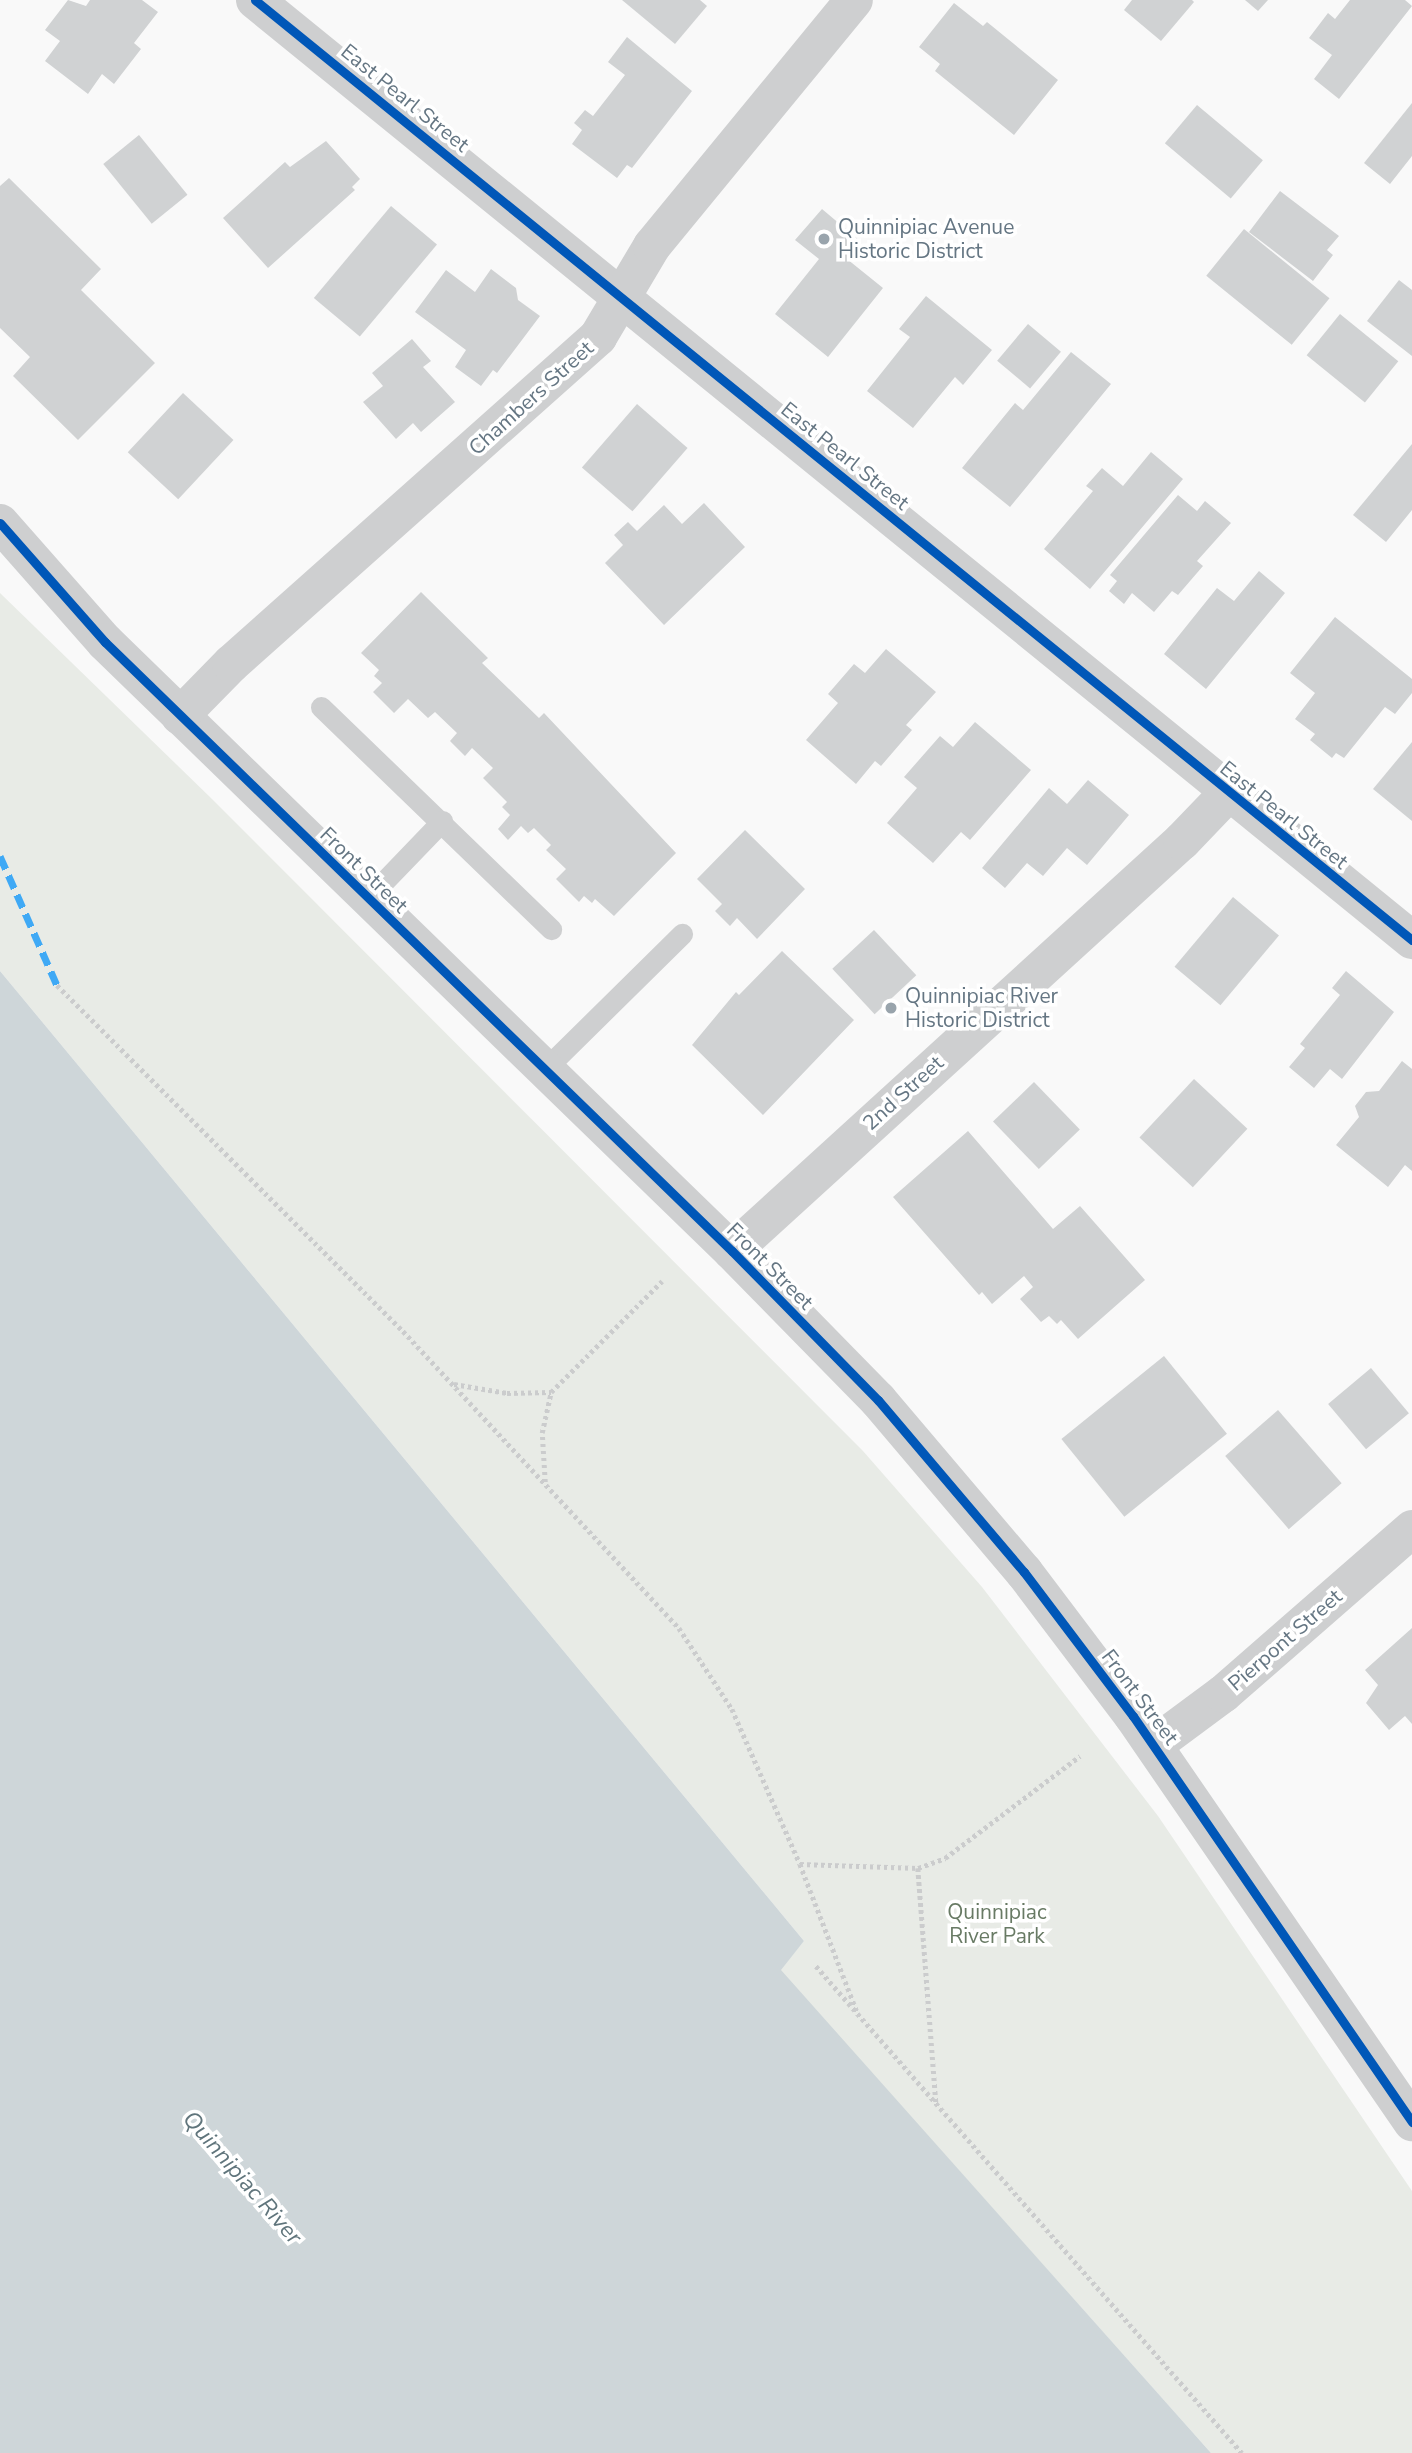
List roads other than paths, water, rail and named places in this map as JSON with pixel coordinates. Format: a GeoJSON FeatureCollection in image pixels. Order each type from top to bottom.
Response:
{"type":"FeatureCollection","features":[{"type":"Feature","properties":{"kind":"street","name":"East Pearl Street"},"geometry":{"type":"LineString","coordinates":[[256,0],[1412,940]]}},
{"type":"Feature","properties":{"kind":"street","name":"Chambers Street"},"geometry":{"type":"LineString","coordinates":[[180,716],[231,664],[581,354],[623,299],[652,246],[854,0]]}},
{"type":"Feature","properties":{"kind":"street","name":"Front Street"},"geometry":{"type":"LineString","coordinates":[[0,523],[64,599],[180,716],[732,1251],[878,1400],[1024,1572],[1154,1745],[1412,2122]]}},
{"type":"Feature","properties":{"kind":"street","name":"2nd Street"},"geometry":{"type":"LineString","coordinates":[[732,1251],[1182,841],[1228,793]]}},
{"type":"Feature","properties":{"kind":"street","name":"Pierpont Street"},"geometry":{"type":"LineString","coordinates":[[1154,1745],[1223,1694],[1412,1529]]}},
{"type":"Feature","properties":{"kind":"lane"},"geometry":{"type":"LineString","coordinates":[[321,707],[551,929]]}},
{"type":"Feature","properties":{"kind":"lane"},"geometry":{"type":"LineString","coordinates":[[368,898],[442,821]]}},
{"type":"Feature","properties":{"kind":"lane"},"geometry":{"type":"LineString","coordinates":[[544,1070],[682,934]]}},
{"type":"Feature","properties":{"kind":"water","name":"Quinnipiac River"},"geometry":{"type":"Polygon","coordinates":[[[0,971],[804,1941],[781,1970],[1211,2453],[0,2453],[0,971]]]}},
{"type":"Feature","properties":{"kind":"place","name":"Quinnipiac Avenue Historic District"},"geometry":{"type":"Point","coordinates":[824,239]}},
{"type":"Feature","properties":{"kind":"place","name":"Quinnipiac River Historic District"},"geometry":{"type":"Point","coordinates":[891,1008]}},
{"type":"Feature","properties":{"kind":"park label","name":"Quinnipiac River Park"},"geometry":{"type":"Point","coordinates":[997,1924]}}]}
